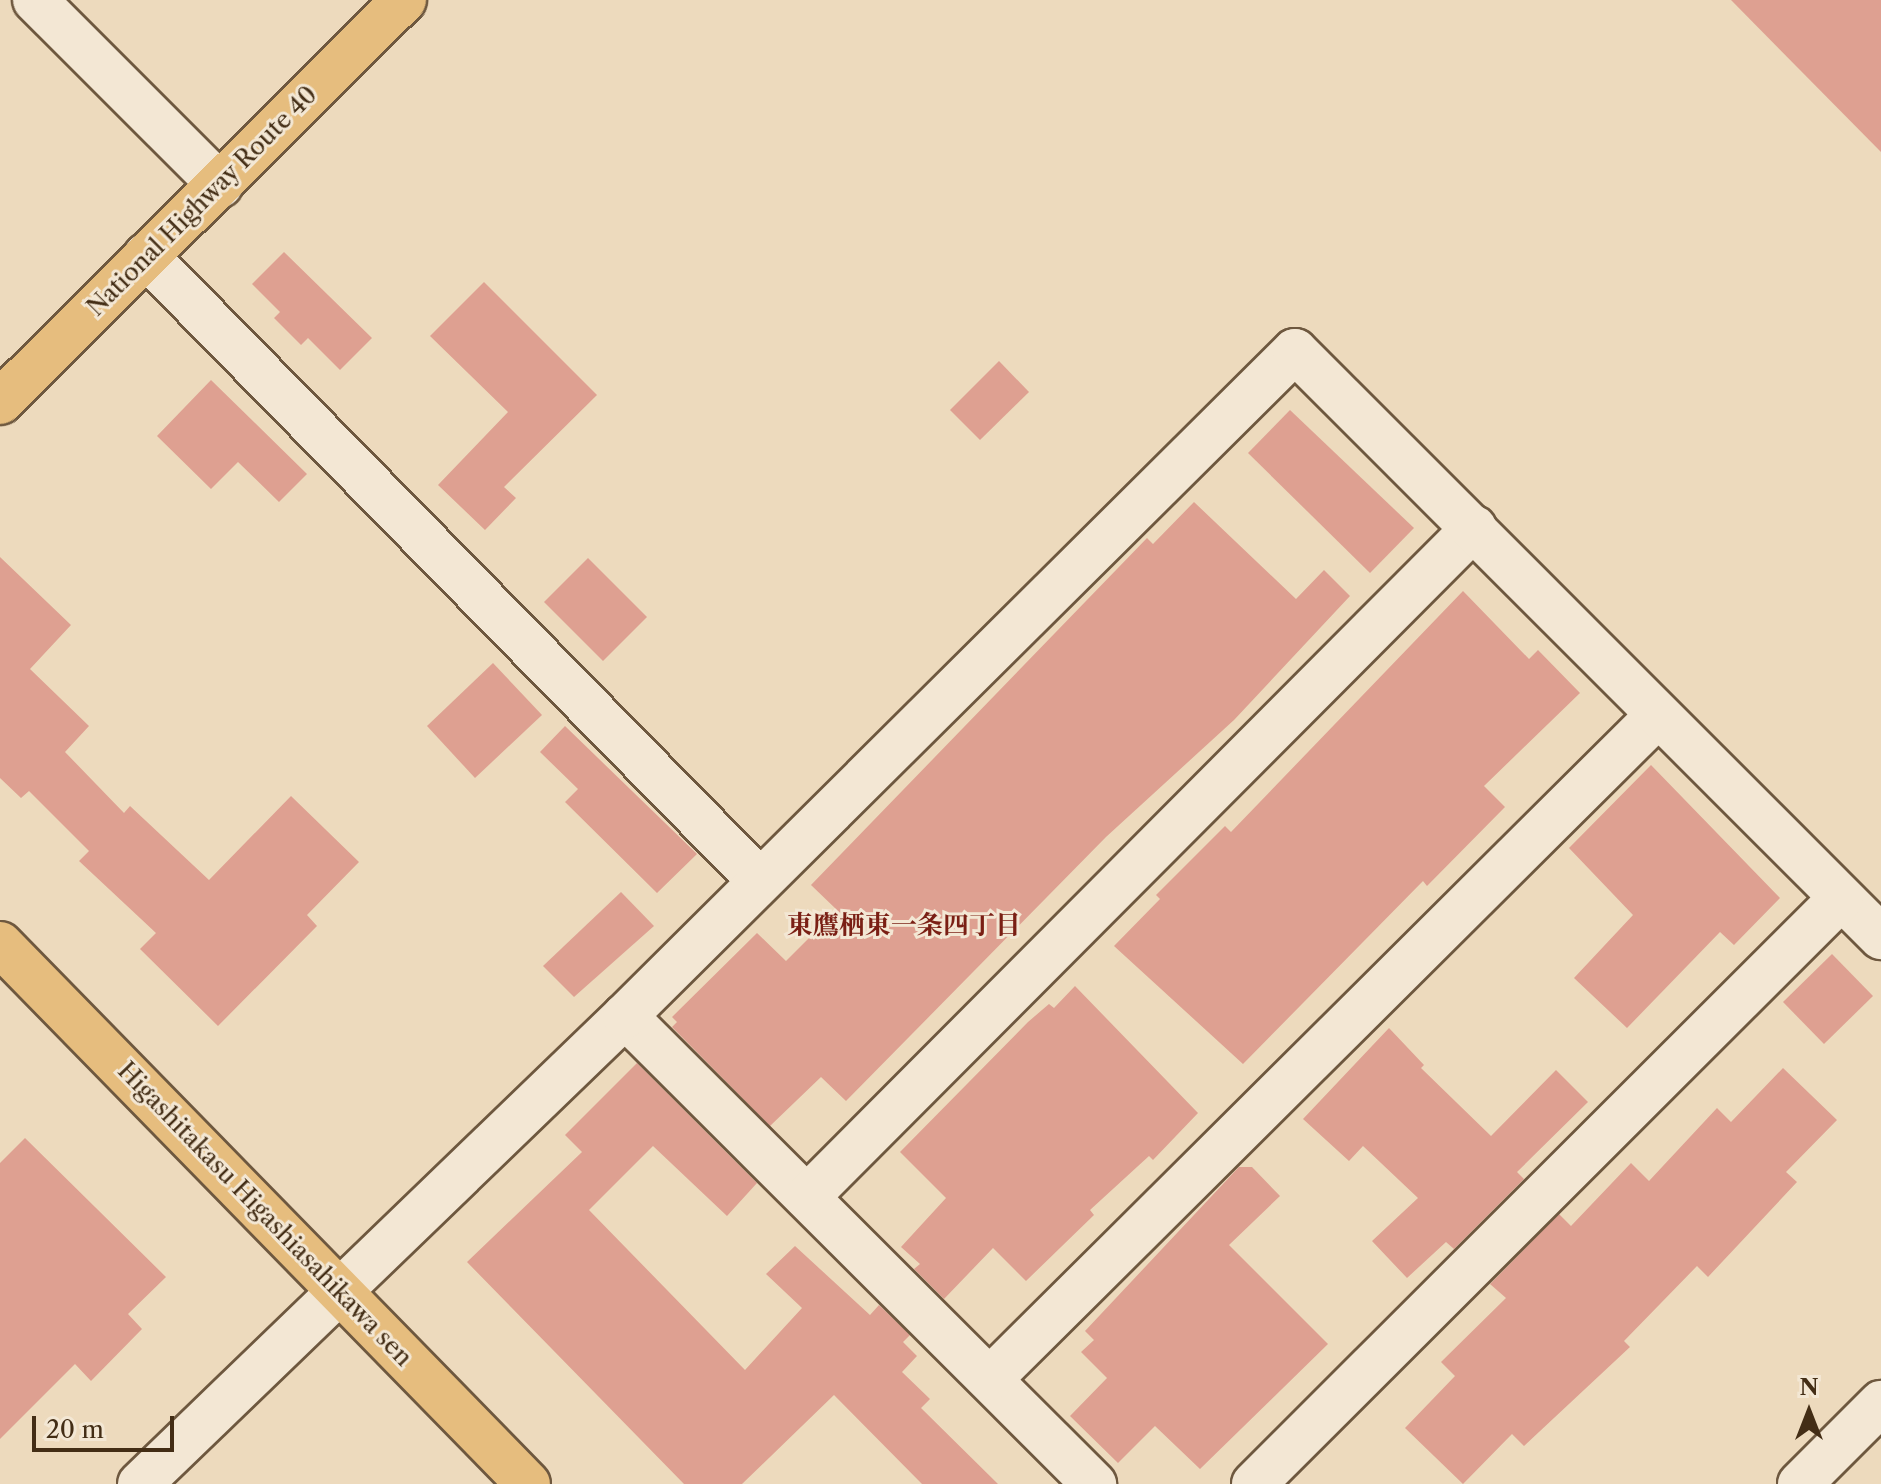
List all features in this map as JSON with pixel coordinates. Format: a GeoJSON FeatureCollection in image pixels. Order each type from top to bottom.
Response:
{"type":"FeatureCollection","features":[{"type":"Feature","properties":{"kind":"main road","name":"National Highway Route 40"},"geometry":{"type":"LineString","coordinates":[[0,402],[404,0]]}},
{"type":"Feature","properties":{"kind":"main road","name":"Higashitakasu Higashiasahikawa sen"},"geometry":{"type":"LineString","coordinates":[[0,944],[74,1014],[335,1291],[528,1484]]}},
{"type":"Feature","properties":{"kind":"street"},"geometry":{"type":"LineString","coordinates":[[35,0],[220,185]]}},
{"type":"Feature","properties":{"kind":"street"},"geometry":{"type":"LineString","coordinates":[[146,256],[760,881]]}},
{"type":"Feature","properties":{"kind":"street"},"geometry":{"type":"LineString","coordinates":[[140,1484],[335,1291],[625,1016],[1295,351],[1881,937]]}},
{"type":"Feature","properties":{"kind":"street"},"geometry":{"type":"LineString","coordinates":[[807,1197],[1474,528]]}},
{"type":"Feature","properties":{"kind":"street"},"geometry":{"type":"LineString","coordinates":[[991,1378],[1658,715]]}},
{"type":"Feature","properties":{"kind":"street"},"geometry":{"type":"LineString","coordinates":[[1254,1484],[1841,898]]}},
{"type":"Feature","properties":{"kind":"street"},"geometry":{"type":"LineString","coordinates":[[625,1016],[1094,1484]]}},
{"type":"Feature","properties":{"kind":"street"},"geometry":{"type":"LineString","coordinates":[[1800,1484],[1881,1403]]}},
{"type":"Feature","properties":{"kind":"building"},"geometry":{"type":"Polygon","coordinates":[[[1731,0],[1881,0],[1881,152],[1731,0]]]}},
{"type":"Feature","properties":{"kind":"building"},"geometry":{"type":"Polygon","coordinates":[[[284,252],[372,338],[340,370],[308,338],[301,345],[274,318],[280,312],[252,284],[284,252]]]}},
{"type":"Feature","properties":{"kind":"building"},"geometry":{"type":"Polygon","coordinates":[[[484,282],[597,395],[504,487],[516,498],[485,530],[438,485],[508,412],[430,336],[484,282]]]}},
{"type":"Feature","properties":{"kind":"building"},"geometry":{"type":"Polygon","coordinates":[[[999,361],[1029,392],[980,440],[950,410],[999,361]]]}},
{"type":"Feature","properties":{"kind":"building"},"geometry":{"type":"Polygon","coordinates":[[[211,380],[307,474],[279,502],[238,462],[211,489],[157,436],[211,380]]]}},
{"type":"Feature","properties":{"kind":"building"},"geometry":{"type":"Polygon","coordinates":[[[1290,410],[1414,528],[1370,573],[1248,453],[1290,410]]]}},
{"type":"Feature","properties":{"kind":"building"},"geometry":{"type":"Polygon","coordinates":[[[1194,502],[1296,599],[1324,570],[1350,596],[1234,720],[1106,837],[846,1101],[821,1077],[770,1126],[672,1027],[677,1022],[672,1017],[757,933],[786,961],[837,910],[811,885],[1147,538],[1153,544],[1194,502]]]}},
{"type":"Feature","properties":{"kind":"building"},"geometry":{"type":"Polygon","coordinates":[[[0,557],[71,625],[30,669],[89,726],[65,752],[124,813],[130,806],[209,880],[291,796],[359,862],[307,915],[317,926],[218,1026],[140,949],[156,933],[79,861],[89,851],[29,791],[21,798],[0,778],[0,557]]]}},
{"type":"Feature","properties":{"kind":"building"},"geometry":{"type":"Polygon","coordinates":[[[588,558],[647,617],[603,661],[544,602],[588,558]]]}},
{"type":"Feature","properties":{"kind":"building"},"geometry":{"type":"Polygon","coordinates":[[[1463,591],[1529,659],[1538,650],[1580,693],[1484,786],[1505,807],[1427,886],[1423,881],[1243,1064],[1114,946],[1160,899],[1156,895],[1225,826],[1231,832],[1463,591]]]}},
{"type":"Feature","properties":{"kind":"building"},"geometry":{"type":"Polygon","coordinates":[[[493,663],[542,715],[475,778],[427,726],[493,663]]]}},
{"type":"Feature","properties":{"kind":"building"},"geometry":{"type":"Polygon","coordinates":[[[565,726],[697,854],[657,893],[565,802],[578,789],[540,752],[565,726]]]}},
{"type":"Feature","properties":{"kind":"building"},"geometry":{"type":"Polygon","coordinates":[[[1651,765],[1780,898],[1734,945],[1720,932],[1627,1028],[1574,978],[1633,915],[1569,848],[1651,765]]]}},
{"type":"Feature","properties":{"kind":"building"},"geometry":{"type":"Polygon","coordinates":[[[621,892],[654,926],[574,997],[543,966],[621,892]]]}},
{"type":"Feature","properties":{"kind":"building"},"geometry":{"type":"Polygon","coordinates":[[[1832,954],[1873,996],[1824,1044],[1783,1002],[1832,954]]]}},
{"type":"Feature","properties":{"kind":"building"},"geometry":{"type":"Polygon","coordinates":[[[1075,986],[1198,1113],[1153,1160],[1149,1156],[1090,1210],[1094,1215],[1026,1281],[993,1248],[944,1299],[914,1269],[920,1264],[901,1247],[946,1198],[900,1152],[1028,1022],[1049,1004],[1054,1008],[1075,986]]]}},
{"type":"Feature","properties":{"kind":"building"},"geometry":{"type":"Polygon","coordinates":[[[1389,1028],[1424,1065],[1421,1068],[1491,1136],[1556,1070],[1588,1102],[1517,1172],[1524,1179],[1454,1249],[1446,1242],[1407,1278],[1372,1241],[1418,1198],[1363,1146],[1349,1161],[1303,1119],[1389,1028]]]}},
{"type":"Feature","properties":{"kind":"building"},"geometry":{"type":"Polygon","coordinates":[[[637,1063],[757,1183],[727,1216],[653,1146],[589,1210],[745,1370],[802,1308],[766,1274],[795,1246],[870,1315],[879,1305],[910,1335],[903,1342],[917,1356],[902,1372],[930,1399],[921,1408],[998,1484],[922,1484],[834,1395],[742,1484],[684,1484],[467,1262],[582,1152],[565,1135],[637,1063]]]}},
{"type":"Feature","properties":{"kind":"building"},"geometry":{"type":"Polygon","coordinates":[[[1783,1068],[1837,1120],[1786,1172],[1797,1182],[1708,1277],[1697,1266],[1624,1341],[1630,1347],[1524,1446],[1512,1434],[1463,1484],[1405,1428],[1455,1376],[1441,1362],[1506,1298],[1490,1284],[1559,1214],[1571,1226],[1631,1163],[1649,1181],[1717,1108],[1731,1122],[1783,1068]]]}},
{"type":"Feature","properties":{"kind":"building"},"geometry":{"type":"Polygon","coordinates":[[[25,1138],[166,1277],[128,1314],[142,1329],[91,1381],[75,1364],[0,1439],[0,1163],[25,1138]]]}},
{"type":"Feature","properties":{"kind":"building"},"geometry":{"type":"Polygon","coordinates":[[[1239,1167],[1252,1167],[1280,1196],[1229,1245],[1328,1344],[1200,1469],[1155,1426],[1118,1463],[1070,1416],[1107,1378],[1081,1352],[1094,1340],[1085,1331],[1239,1167]]]}},
{"type":"Feature","properties":{"kind":"district","name":"東鷹栖東一条四丁目"},"geometry":{"type":"Point","coordinates":[904,926]}}]}
